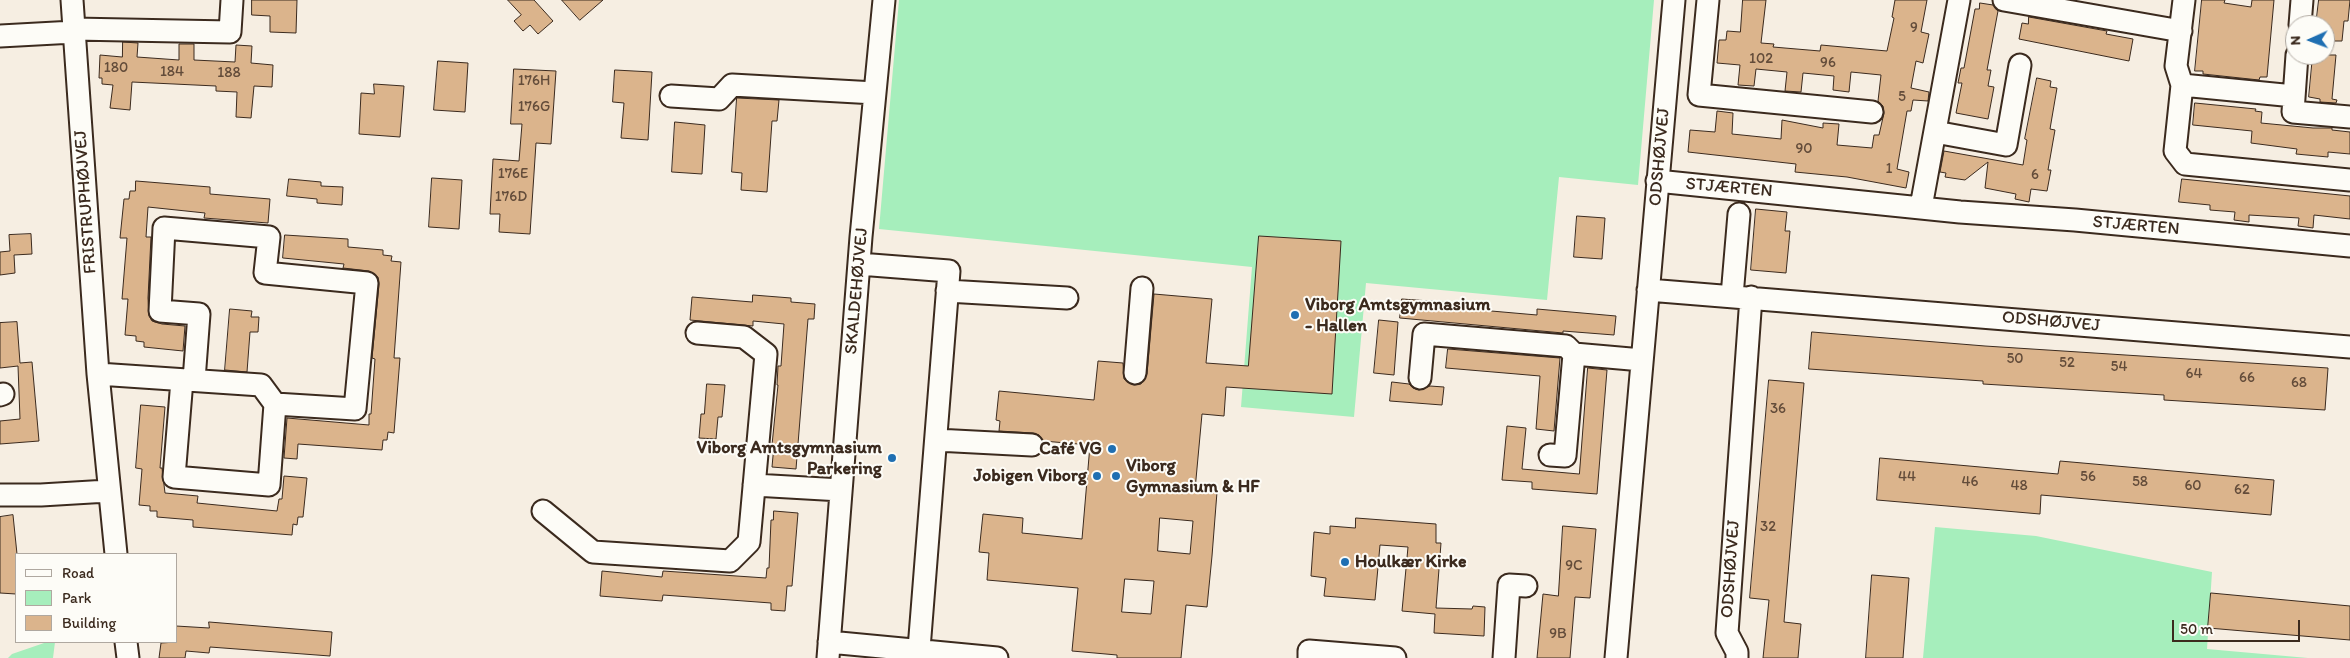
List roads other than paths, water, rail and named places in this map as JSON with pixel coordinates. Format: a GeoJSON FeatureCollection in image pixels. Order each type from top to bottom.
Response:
{"type":"FeatureCollection","features":[{"type":"Feature","properties":{"kind":"street","name":"FRISTRUPHØJVEJ"},"geometry":{"type":"LineString","coordinates":[[72,0],[98,374],[108,491],[116,553]]}},
{"type":"Feature","properties":{"kind":"street"},"geometry":{"type":"LineString","coordinates":[[0,36],[74,30],[230,32],[232,0]]}},
{"type":"Feature","properties":{"kind":"street","name":"SKALDEHØJVEJ"},"geometry":{"type":"LineString","coordinates":[[884,0],[859,264],[828,650],[997,658]]}},
{"type":"Feature","properties":{"kind":"street","name":"ODSHØJVEJ"},"geometry":{"type":"LineString","coordinates":[[1616,658],[1674,0]]}},
{"type":"Feature","properties":{"kind":"street"},"geometry":{"type":"LineString","coordinates":[[1708,0],[1699,95],[1872,112]]}},
{"type":"Feature","properties":{"kind":"street"},"geometry":{"type":"LineString","coordinates":[[1921,207],[1959,0]]}},
{"type":"Feature","properties":{"kind":"street"},"geometry":{"type":"LineString","coordinates":[[2004,0],[2028,2],[2181,31]]}},
{"type":"Feature","properties":{"kind":"street"},"geometry":{"type":"LineString","coordinates":[[2184,0],[2176,66],[2182,85],[2175,151],[2185,164],[2350,180]]}},
{"type":"Feature","properties":{"kind":"street"},"geometry":{"type":"LineString","coordinates":[[2301,15],[2302,0]]}},
{"type":"Feature","properties":{"kind":"street"},"geometry":{"type":"LineString","coordinates":[[1672,25],[1705,27]]}},
{"type":"Feature","properties":{"kind":"street"},"geometry":{"type":"LineString","coordinates":[[2297,65],[2292,112],[2350,117]]}},
{"type":"Feature","properties":{"kind":"street"},"geometry":{"type":"LineString","coordinates":[[1935,132],[2006,144],[2020,66]]}},
{"type":"Feature","properties":{"kind":"street"},"geometry":{"type":"LineString","coordinates":[[671,96],[719,99],[732,84],[875,93]]}},
{"type":"Feature","properties":{"kind":"street"},"geometry":{"type":"LineString","coordinates":[[2182,85],[2294,96]]}},
{"type":"Feature","properties":{"kind":"street","name":"STJÆRTEN"},"geometry":{"type":"LineString","coordinates":[[1657,181],[2350,246]]}},
{"type":"Feature","properties":{"kind":"street"},"geometry":{"type":"LineString","coordinates":[[1739,214],[1742,296]]}},
{"type":"Feature","properties":{"kind":"street"},"geometry":{"type":"LineString","coordinates":[[98,374],[188,380],[261,385],[275,404],[269,485],[174,477],[188,380],[199,314],[160,311],[164,228],[269,237],[266,273],[366,283],[355,408],[275,404]]}},
{"type":"Feature","properties":{"kind":"street"},"geometry":{"type":"LineString","coordinates":[[859,264],[948,271],[921,654]]}},
{"type":"Feature","properties":{"kind":"street"},"geometry":{"type":"LineString","coordinates":[[1135,373],[1142,288]]}},
{"type":"Feature","properties":{"kind":"street","name":"ODSHØJVEJ"},"geometry":{"type":"LineString","coordinates":[[1648,290],[1742,296],[2350,348]]}},
{"type":"Feature","properties":{"kind":"street"},"geometry":{"type":"LineString","coordinates":[[947,291],[1067,298]]}},
{"type":"Feature","properties":{"kind":"street","name":"ODSHØJVEJ"},"geometry":{"type":"LineString","coordinates":[[1737,658],[1737,652],[1727,633],[1742,296]]}},
{"type":"Feature","properties":{"kind":"street"},"geometry":{"type":"LineString","coordinates":[[543,511],[593,552],[730,561],[749,542],[766,354],[744,337],[697,333]]}},
{"type":"Feature","properties":{"kind":"street"},"geometry":{"type":"LineString","coordinates":[[1420,378],[1424,334],[1566,346],[1574,354],[1642,360]]}},
{"type":"Feature","properties":{"kind":"street"},"geometry":{"type":"LineString","coordinates":[[1550,455],[1566,456],[1574,354]]}},
{"type":"Feature","properties":{"kind":"street"},"geometry":{"type":"LineString","coordinates":[[936,440],[1032,446]]}},
{"type":"Feature","properties":{"kind":"street"},"geometry":{"type":"LineString","coordinates":[[754,485],[841,490]]}},
{"type":"Feature","properties":{"kind":"street"},"geometry":{"type":"LineString","coordinates":[[0,495],[41,495],[108,491]]}},
{"type":"Feature","properties":{"kind":"street"},"geometry":{"type":"LineString","coordinates":[[1504,658],[1510,585],[1526,586]]}},
{"type":"Feature","properties":{"kind":"street"},"geometry":{"type":"LineString","coordinates":[[126,643],[128,658]]}},
{"type":"Feature","properties":{"kind":"street"},"geometry":{"type":"LineString","coordinates":[[1309,658],[1309,651],[1358,657],[1395,658]]}},
{"type":"Feature","properties":{"kind":"place","name":"Viborg Amtsgymnasium - Hallen"},"geometry":{"type":"Point","coordinates":[1295,315]}},
{"type":"Feature","properties":{"kind":"place","name":"Café VG"},"geometry":{"type":"Point","coordinates":[1112,449]}},
{"type":"Feature","properties":{"kind":"place","name":"Viborg Amtsgymnasium Parkering"},"geometry":{"type":"Point","coordinates":[892,458]}},
{"type":"Feature","properties":{"kind":"place","name":"Jobigen Viborg"},"geometry":{"type":"Point","coordinates":[1097,476]}},
{"type":"Feature","properties":{"kind":"place","name":"Viborg Gymnasium & HF"},"geometry":{"type":"Point","coordinates":[1116,476]}},
{"type":"Feature","properties":{"kind":"place","name":"Houlkær Kirke"},"geometry":{"type":"Point","coordinates":[1345,562]}}]}
